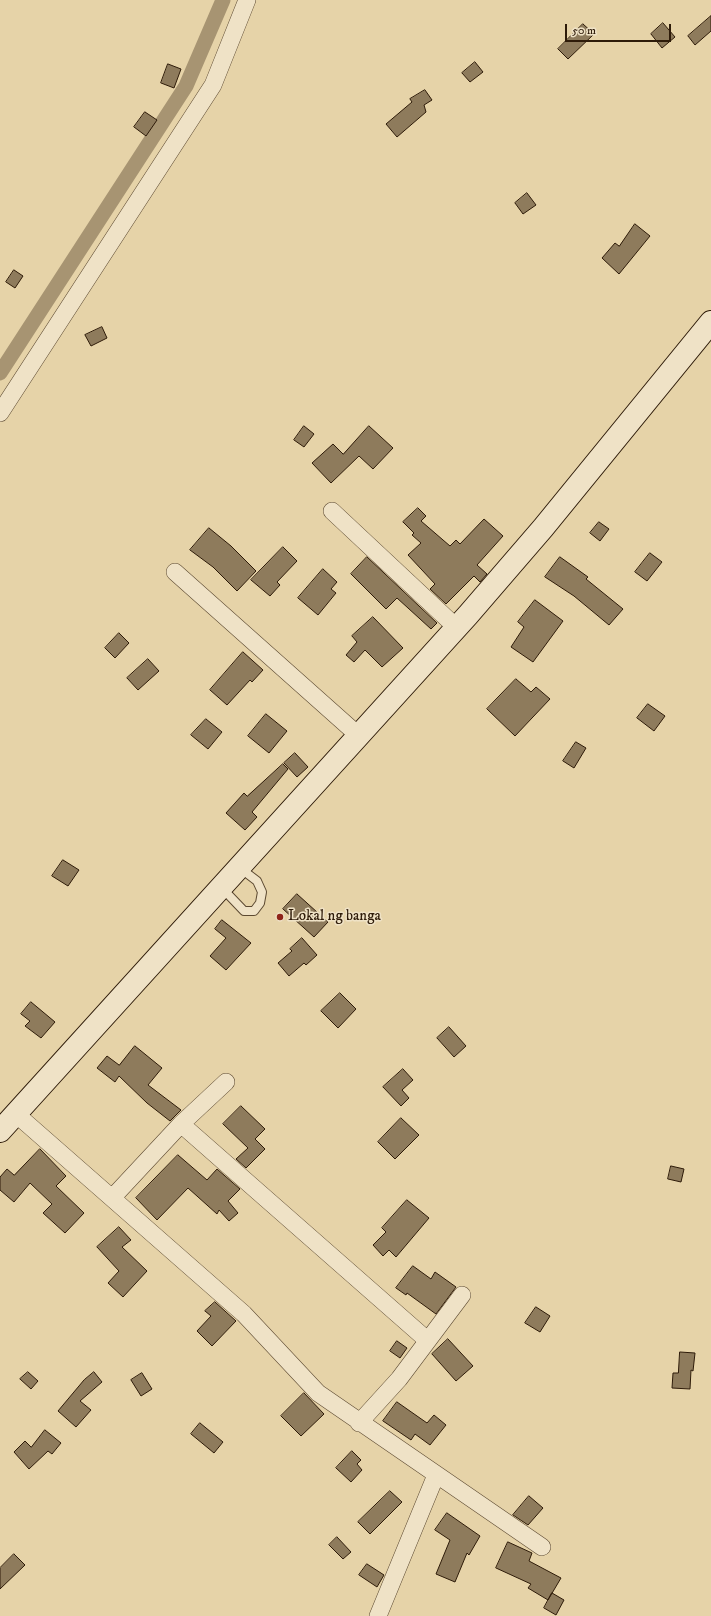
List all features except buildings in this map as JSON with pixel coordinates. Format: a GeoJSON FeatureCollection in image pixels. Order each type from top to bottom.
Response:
{"type":"FeatureCollection","features":[{"type":"Feature","properties":{"kind":"main road"},"geometry":{"type":"LineString","coordinates":[[0,1131],[220,886],[240,868],[456,627],[543,528],[711,322]]}},
{"type":"Feature","properties":{"kind":"street"},"geometry":{"type":"LineString","coordinates":[[0,413],[213,85],[246,0]]}},
{"type":"Feature","properties":{"kind":"street"},"geometry":{"type":"LineString","coordinates":[[332,512],[456,627]]}},
{"type":"Feature","properties":{"kind":"street"},"geometry":{"type":"LineString","coordinates":[[175,572],[358,736]]}},
{"type":"Feature","properties":{"kind":"street"},"geometry":{"type":"LineString","coordinates":[[112,1198],[181,1124],[226,1082]]}},
{"type":"Feature","properties":{"kind":"street"},"geometry":{"type":"LineString","coordinates":[[16,1114],[244,1314],[318,1393],[359,1423],[542,1547]]}},
{"type":"Feature","properties":{"kind":"street"},"geometry":{"type":"LineString","coordinates":[[181,1124],[427,1340]]}},
{"type":"Feature","properties":{"kind":"street"},"geometry":{"type":"LineString","coordinates":[[359,1423],[399,1380],[427,1340],[462,1295]]}},
{"type":"Feature","properties":{"kind":"street"},"geometry":{"type":"LineString","coordinates":[[378,1616],[436,1475]]}},
{"type":"Feature","properties":{"kind":"lane"},"geometry":{"type":"LineString","coordinates":[[220,886],[241,909],[250,912],[254,911],[260,904],[262,892],[257,881],[240,868]]}},
{"type":"Feature","properties":{"kind":"waterway"},"geometry":{"type":"LineString","coordinates":[[0,373],[186,86],[223,0]]}},
{"type":"Feature","properties":{"kind":"place","name":"Lokal ng banga"},"geometry":{"type":"Point","coordinates":[280,917]}}]}
